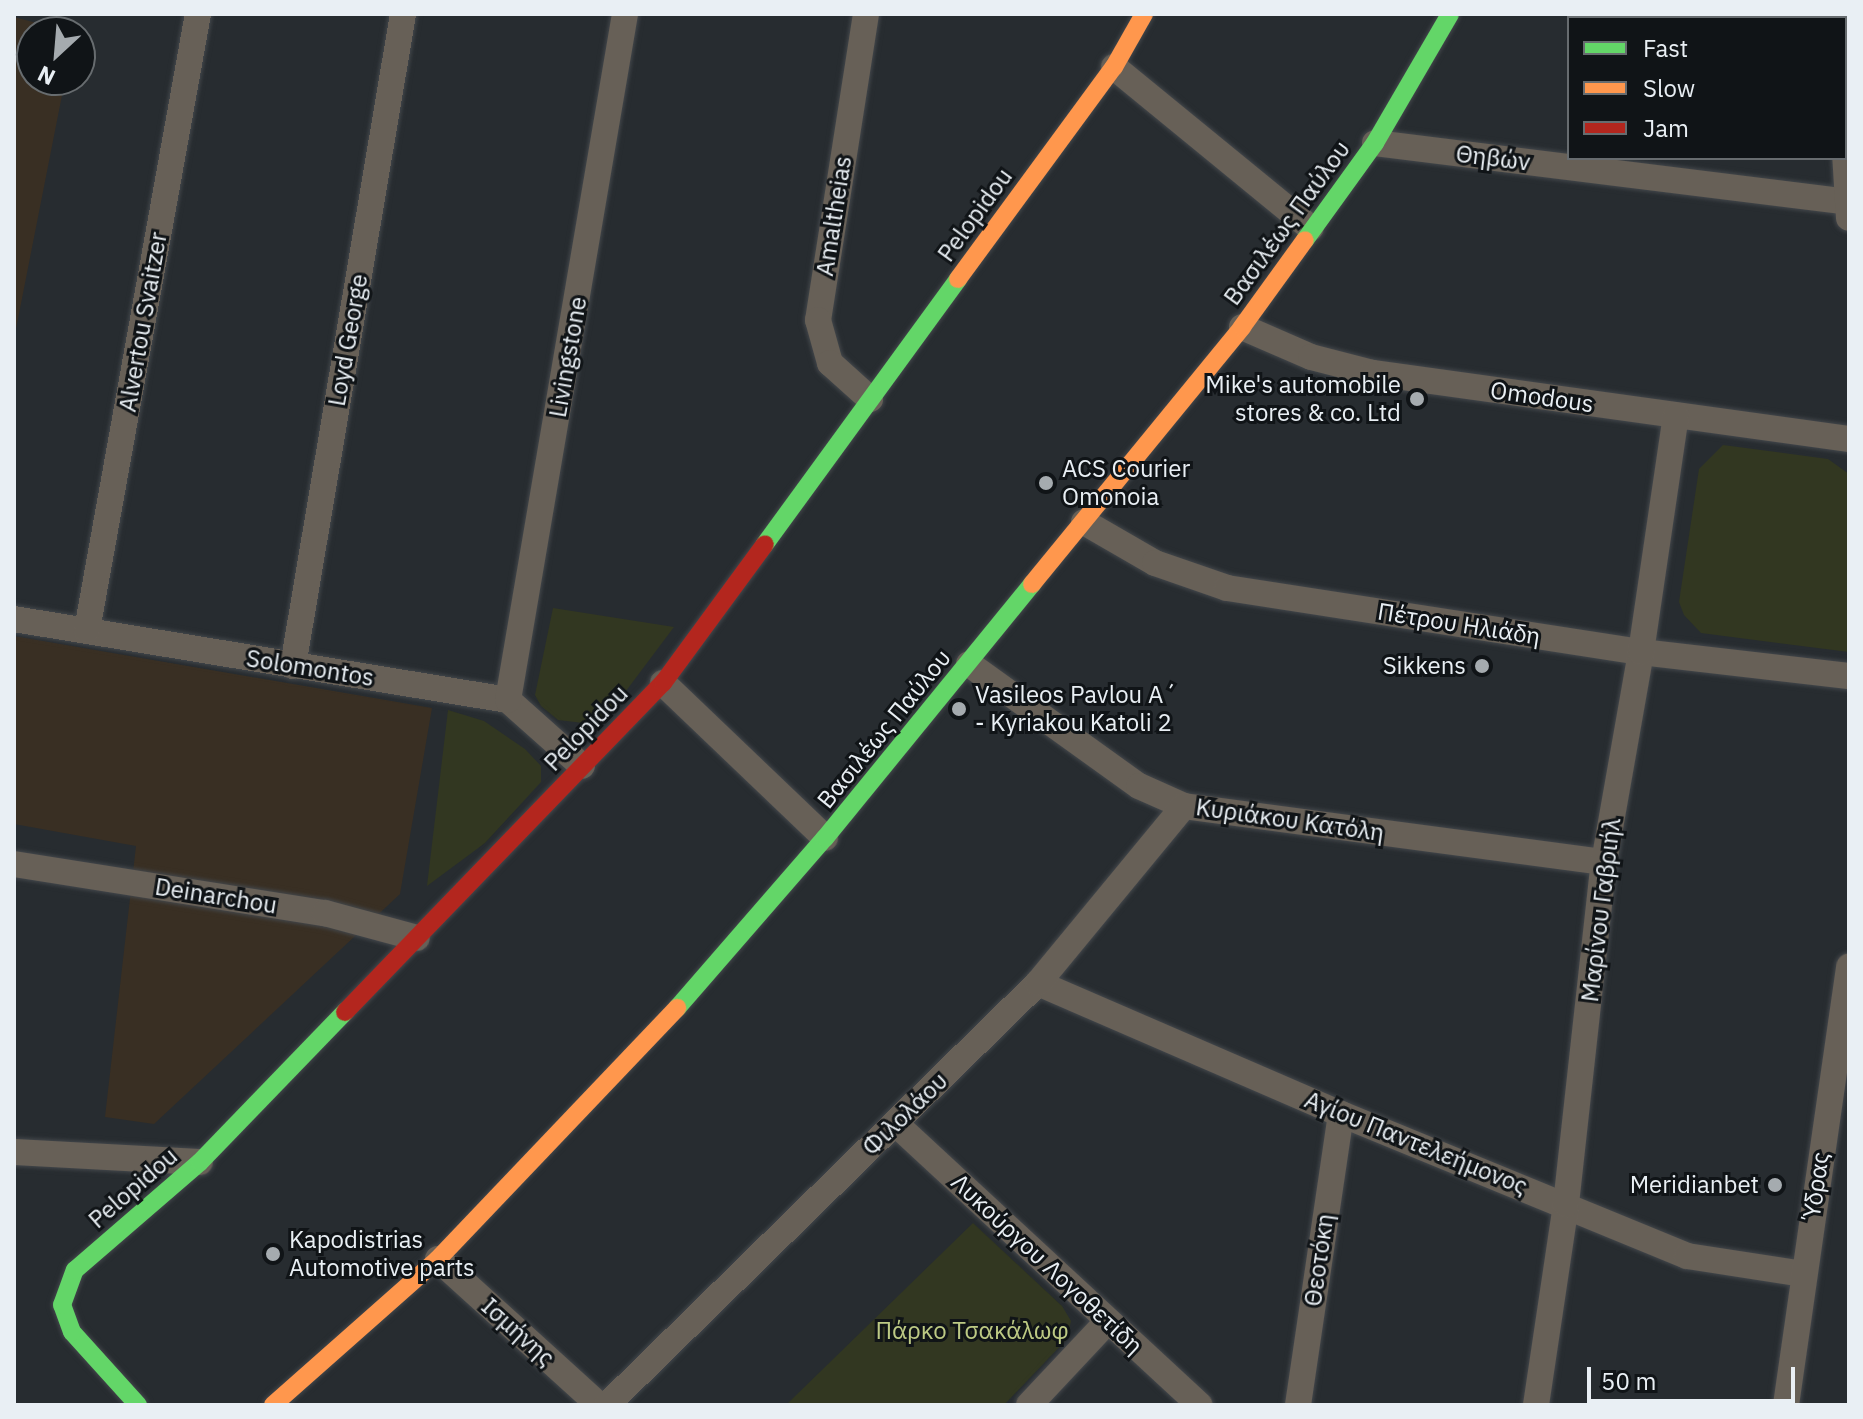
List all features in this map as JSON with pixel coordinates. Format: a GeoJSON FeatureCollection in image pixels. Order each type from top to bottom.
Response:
{"type":"FeatureCollection","features":[{"type":"Feature","properties":{"kind":"street","name":"Alvertou Svaitzer"},"geometry":{"type":"LineString","coordinates":[[87,630],[198,14]]}},
{"type":"Feature","properties":{"kind":"street","name":"Loyd George"},"geometry":{"type":"LineString","coordinates":[[293,666],[403,14]]}},
{"type":"Feature","properties":{"kind":"street","name":"Livingstone"},"geometry":{"type":"LineString","coordinates":[[508,700],[625,14]]}},
{"type":"Feature","properties":{"kind":"street","name":"Amaltheias"},"geometry":{"type":"LineString","coordinates":[[866,14],[818,320],[830,363],[870,399]]}},
{"type":"Feature","properties":{"kind":"street","name":"Pelopidou"},"geometry":{"type":"LineString","coordinates":[[138,1405],[72,1332],[62,1305],[75,1270],[200,1162],[663,683],[1114,67],[1144,14]]}},
{"type":"Feature","properties":{"kind":"street","name":"Βασιλέως Παύλου"},"geometry":{"type":"LineString","coordinates":[[273,1405],[438,1259],[687,998],[825,838],[1242,327],[1375,143],[1450,14]]}},
{"type":"Feature","properties":{"kind":"street"},"geometry":{"type":"LineString","coordinates":[[1114,67],[1311,228]]}},
{"type":"Feature","properties":{"kind":"street","name":"Θηβών"},"geometry":{"type":"LineString","coordinates":[[1375,143],[1848,210]]}},
{"type":"Feature","properties":{"kind":"street"},"geometry":{"type":"LineString","coordinates":[[1845,160],[1848,210]]}},
{"type":"Feature","properties":{"kind":"street","name":"Omodous"},"geometry":{"type":"LineString","coordinates":[[1242,327],[1311,357],[1373,373],[1849,439]]}},
{"type":"Feature","properties":{"kind":"street","name":"Μαρίνου Γαβριήλ"},"geometry":{"type":"LineString","coordinates":[[1536,1405],[1566,1204],[1604,862],[1641,652],[1676,416]]}},
{"type":"Feature","properties":{"kind":"street","name":"Πέτρου Ηλιάδη"},"geometry":{"type":"LineString","coordinates":[[1084,522],[1155,563],[1227,588],[1641,652],[1849,676]]}},
{"type":"Feature","properties":{"kind":"street","name":"Solomontos"},"geometry":{"type":"LineString","coordinates":[[14,619],[508,700]]}},
{"type":"Feature","properties":{"kind":"street","name":"Κυριάκου Κατόλη"},"geometry":{"type":"LineString","coordinates":[[969,664],[1139,786],[1184,806],[1604,862]]}},
{"type":"Feature","properties":{"kind":"street"},"geometry":{"type":"LineString","coordinates":[[663,683],[825,838]]}},
{"type":"Feature","properties":{"kind":"street"},"geometry":{"type":"LineString","coordinates":[[508,700],[582,766]]}},
{"type":"Feature","properties":{"kind":"street","name":"Φιλολάου"},"geometry":{"type":"LineString","coordinates":[[607,1405],[1038,983],[1184,806]]}},
{"type":"Feature","properties":{"kind":"street","name":"Deinarchou"},"geometry":{"type":"LineString","coordinates":[[14,864],[325,913],[417,938]]}},
{"type":"Feature","properties":{"kind":"street","name":"Ύδρας"},"geometry":{"type":"LineString","coordinates":[[1786,1405],[1849,967]]}},
{"type":"Feature","properties":{"kind":"street","name":"Αγίου Παντελεήμονος"},"geometry":{"type":"LineString","coordinates":[[1038,983],[1341,1114],[1687,1256],[1803,1274]]}},
{"type":"Feature","properties":{"kind":"street","name":"Θεοτόκη"},"geometry":{"type":"LineString","coordinates":[[1298,1405],[1341,1114]]}},
{"type":"Feature","properties":{"kind":"street","name":"Λυκούργου Λογοθετίδη"},"geometry":{"type":"LineString","coordinates":[[895,1123],[1199,1405]]}},
{"type":"Feature","properties":{"kind":"street"},"geometry":{"type":"LineString","coordinates":[[14,1152],[200,1162]]}},
{"type":"Feature","properties":{"kind":"street","name":"Ισμήνης"},"geometry":{"type":"LineString","coordinates":[[438,1259],[599,1405]]}},
{"type":"Feature","properties":{"kind":"street"},"geometry":{"type":"LineString","coordinates":[[1029,1405],[1108,1321]]}},
{"type":"Feature","properties":{"kind":"shaded area"},"geometry":{"type":"Polygon","coordinates":[[[14,17],[16,96],[62,96],[14,339],[14,17]]]}},
{"type":"Feature","properties":{"kind":"shaded area"},"geometry":{"type":"Polygon","coordinates":[[[14,636],[432,708],[400,894],[154,1124],[105,1117],[136,846],[14,824],[14,636]]]}},
{"type":"Feature","properties":{"kind":"green space"},"geometry":{"type":"Polygon","coordinates":[[[1723,445],[1828,459],[1849,474],[1849,652],[1701,633],[1684,615],[1679,602],[1699,469],[1723,445]]]}},
{"type":"Feature","properties":{"kind":"green space"},"geometry":{"type":"Polygon","coordinates":[[[553,608],[674,627],[608,715],[592,724],[558,720],[541,706],[535,695],[553,608]]]}},
{"type":"Feature","properties":{"kind":"green space"},"geometry":{"type":"Polygon","coordinates":[[[448,710],[484,721],[525,749],[541,766],[541,782],[485,843],[427,886],[448,710]]]}},
{"type":"Feature","properties":{"kind":"green space","name":"Πάρκο Τσακάλωφ"},"geometry":{"type":"Polygon","coordinates":[[[973,1223],[1062,1306],[1071,1321],[1067,1339],[1004,1405],[786,1405],[973,1223]]]}},
{"type":"Feature","properties":{"kind":"traffic: fast"},"geometry":{"type":"LineString","coordinates":[[1305,240],[1375,143],[1450,14]]}},
{"type":"Feature","properties":{"kind":"traffic: fast"},"geometry":{"type":"LineString","coordinates":[[765,544],[958,279]]}},
{"type":"Feature","properties":{"kind":"traffic: fast"},"geometry":{"type":"LineString","coordinates":[[677,1008],[825,838],[1032,584]]}},
{"type":"Feature","properties":{"kind":"traffic: fast"},"geometry":{"type":"LineString","coordinates":[[138,1405],[72,1332],[62,1305],[75,1270],[200,1162],[345,1012]]}},
{"type":"Feature","properties":{"kind":"traffic: slow"},"geometry":{"type":"LineString","coordinates":[[958,279],[1114,67],[1144,14]]}},
{"type":"Feature","properties":{"kind":"traffic: slow"},"geometry":{"type":"LineString","coordinates":[[1032,584],[1242,327],[1305,240]]}},
{"type":"Feature","properties":{"kind":"traffic: slow"},"geometry":{"type":"LineString","coordinates":[[273,1405],[438,1259],[677,1008]]}},
{"type":"Feature","properties":{"kind":"traffic: jam"},"geometry":{"type":"LineString","coordinates":[[345,1012],[663,683],[765,544]]}},
{"type":"Feature","properties":{"kind":"place","name":"Mike's automobile stores & co. Ltd"},"geometry":{"type":"Point","coordinates":[1417,399]}},
{"type":"Feature","properties":{"kind":"place","name":"ACS Courier Omonoia"},"geometry":{"type":"Point","coordinates":[1046,483]}},
{"type":"Feature","properties":{"kind":"place","name":"Sikkens"},"geometry":{"type":"Point","coordinates":[1482,666]}},
{"type":"Feature","properties":{"kind":"place","name":"Vasileos Pavlou A´ - Kyriakou Katoli 2"},"geometry":{"type":"Point","coordinates":[959,709]}},
{"type":"Feature","properties":{"kind":"place","name":"Meridianbet"},"geometry":{"type":"Point","coordinates":[1775,1185]}},
{"type":"Feature","properties":{"kind":"place","name":"Kapodistrias Automotive parts"},"geometry":{"type":"Point","coordinates":[273,1254]}}]}
